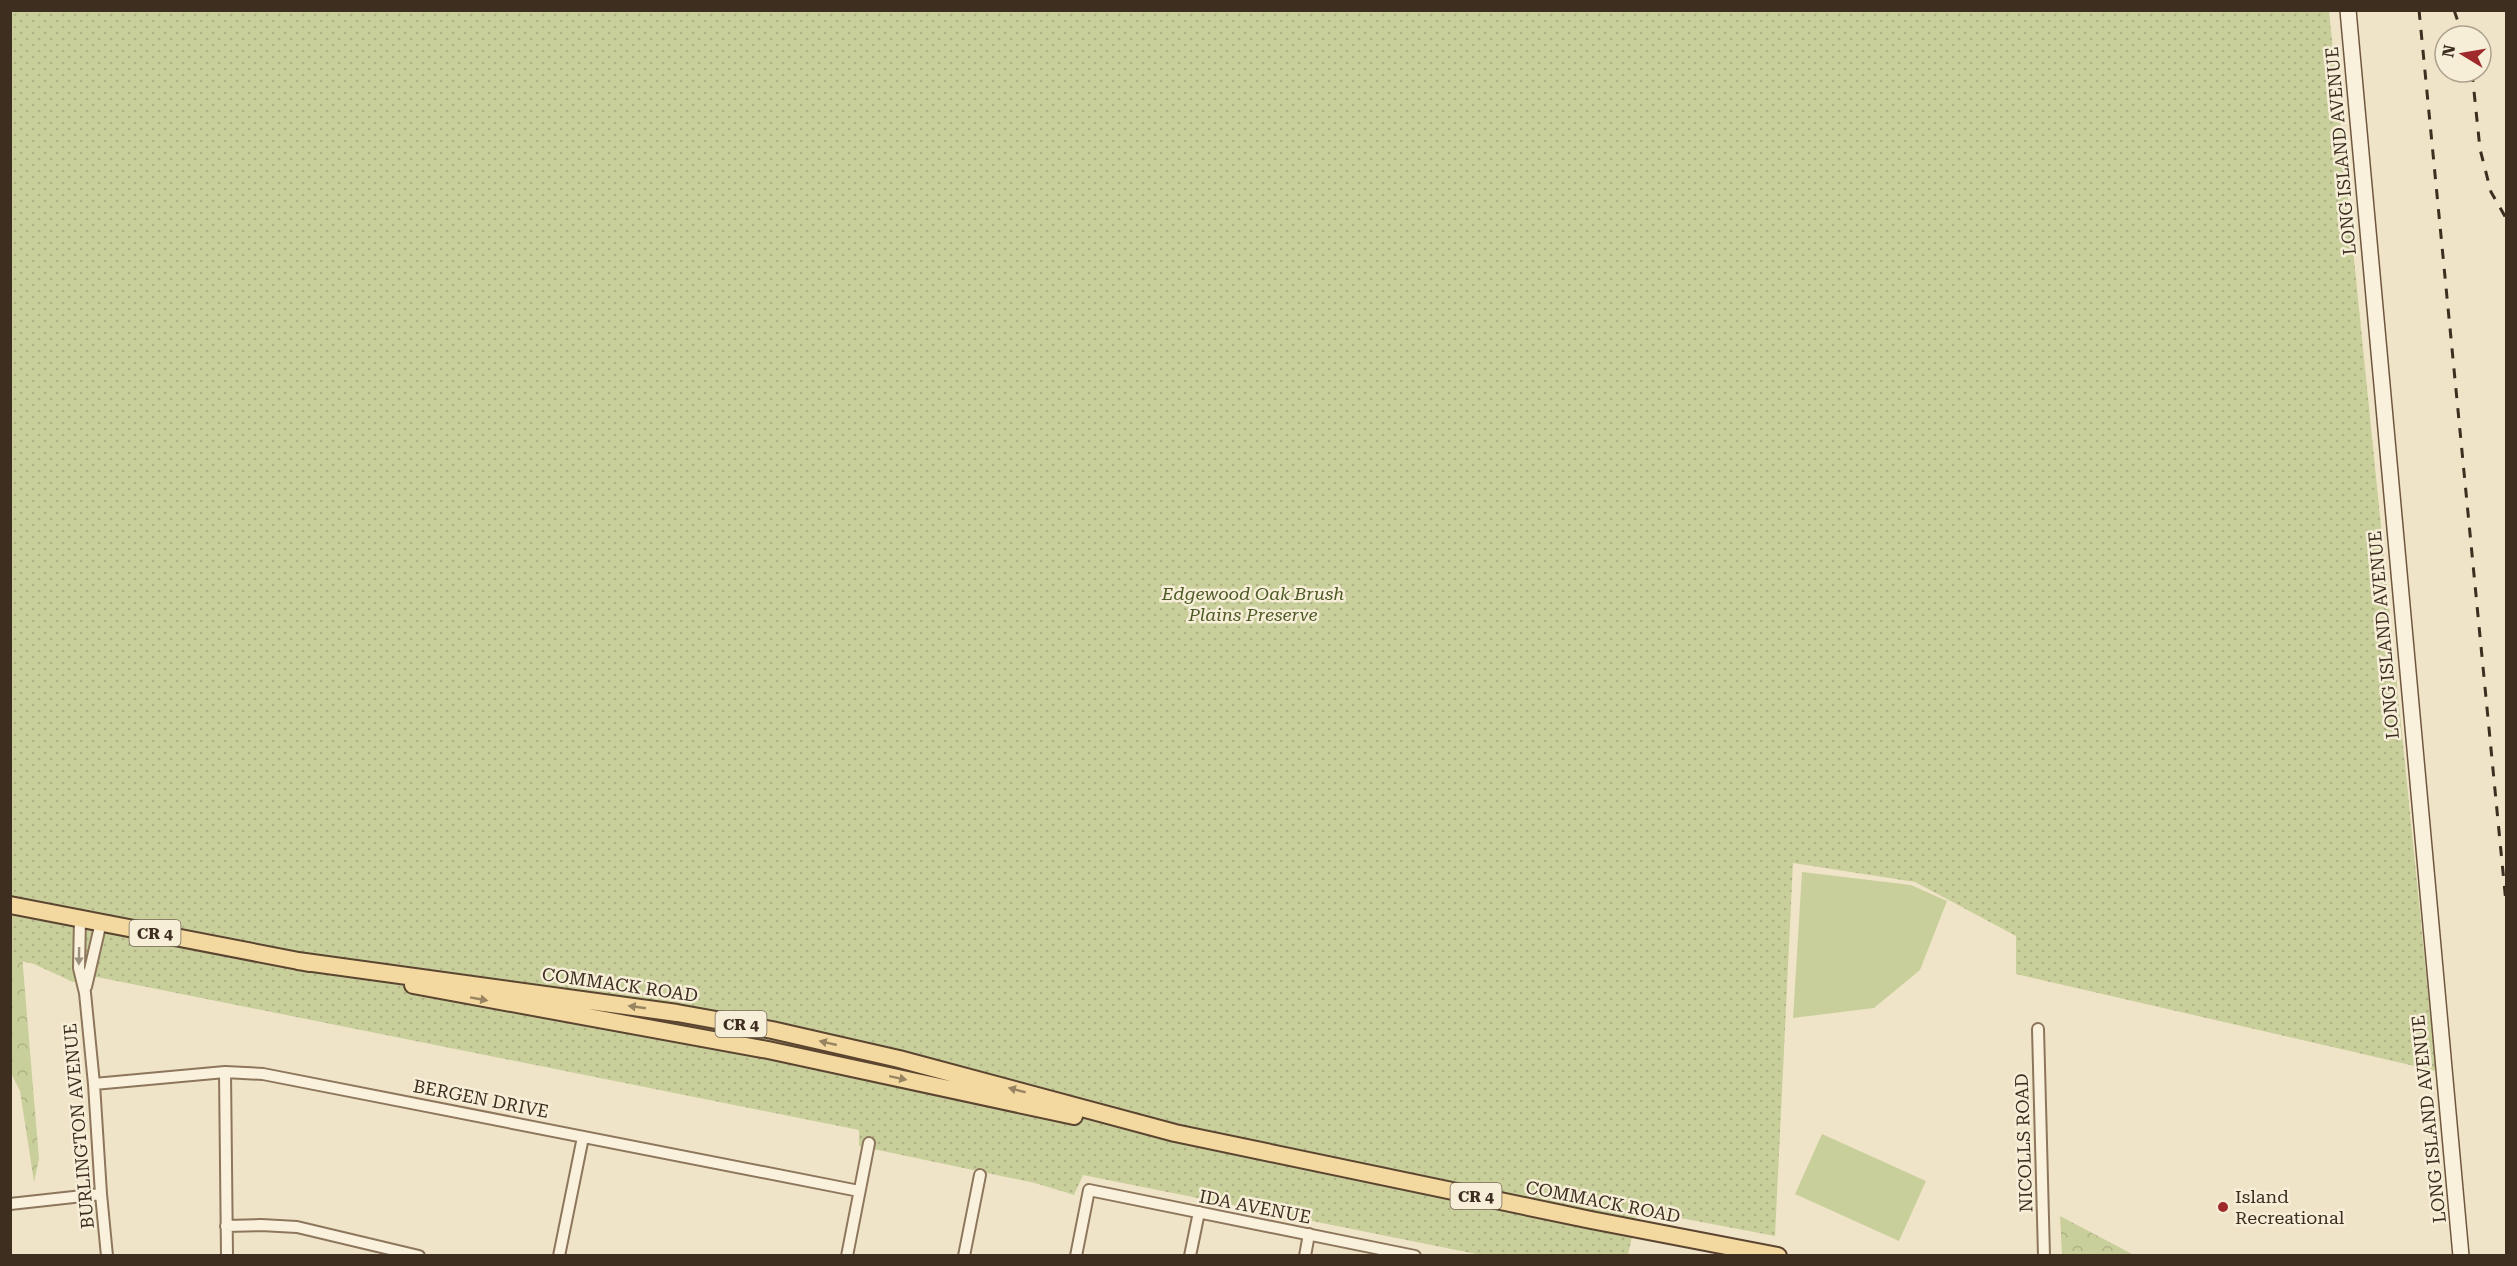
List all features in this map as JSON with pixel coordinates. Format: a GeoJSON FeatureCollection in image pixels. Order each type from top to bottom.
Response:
{"type":"FeatureCollection","features":[{"type":"Feature","properties":{"kind":"main road","name":"COMMACK ROAD"},"geometry":{"type":"LineString","coordinates":[[10,905],[298,961],[463,996],[768,1050],[1108,1124],[1175,1133],[1591,1220],[1778,1256]]}},
{"type":"Feature","properties":{"kind":"street","name":"LONG ISLAND AVENUE"},"geometry":{"type":"LineString","coordinates":[[2348,10],[2461,1256]]}},
{"type":"Feature","properties":{"kind":"street","name":"BURLINGTON AVENUE"},"geometry":{"type":"LineString","coordinates":[[80,918],[79,968],[85,993],[94,1084],[100,1194],[107,1256]]}},
{"type":"Feature","properties":{"kind":"street","name":"BURLINGTON AVENUE"},"geometry":{"type":"LineString","coordinates":[[85,993],[100,922]]}},
{"type":"Feature","properties":{"kind":"street","name":"NICOLLS ROAD"},"geometry":{"type":"LineString","coordinates":[[2038,1029],[2044,1256]]}},
{"type":"Feature","properties":{"kind":"street","name":"BERGEN DRIVE"},"geometry":{"type":"LineString","coordinates":[[94,1084],[225,1072],[263,1074],[859,1191]]}},
{"type":"Feature","properties":{"kind":"street"},"geometry":{"type":"LineString","coordinates":[[225,1072],[226,1256]]}},
{"type":"Feature","properties":{"kind":"street"},"geometry":{"type":"LineString","coordinates":[[559,1256],[583,1137]]}},
{"type":"Feature","properties":{"kind":"street"},"geometry":{"type":"LineString","coordinates":[[847,1256],[869,1143]]}},
{"type":"Feature","properties":{"kind":"street"},"geometry":{"type":"LineString","coordinates":[[964,1256],[980,1175]]}},
{"type":"Feature","properties":{"kind":"street","name":"IDA AVENUE"},"geometry":{"type":"LineString","coordinates":[[1076,1256],[1089,1190],[1415,1256]]}},
{"type":"Feature","properties":{"kind":"street"},"geometry":{"type":"LineString","coordinates":[[10,1204],[100,1194]]}},
{"type":"Feature","properties":{"kind":"street"},"geometry":{"type":"LineString","coordinates":[[1190,1256],[1199,1212]]}},
{"type":"Feature","properties":{"kind":"street"},"geometry":{"type":"LineString","coordinates":[[226,1226],[261,1224],[297,1227],[419,1256]]}},
{"type":"Feature","properties":{"kind":"street"},"geometry":{"type":"LineString","coordinates":[[1305,1256],[1309,1234]]}},
{"type":"Feature","properties":{"kind":"green space","name":"Edgewood Oak Brush Plains Preserve"},"geometry":{"type":"Polygon","coordinates":[[[10,11],[2329,11],[2436,1071],[2016,974],[2016,936],[1915,882],[1793,863],[1775,1236],[1638,1210],[1628,1255],[1486,1256],[1083,1175],[1074,1195],[1035,1183],[859,1146],[859,1130],[97,977],[73,982],[34,964],[11,959],[10,11]]]}},
{"type":"Feature","properties":{"kind":"green space"},"geometry":{"type":"Polygon","coordinates":[[[1802,872],[1911,885],[1947,901],[1920,970],[1874,1008],[1793,1018],[1802,872]]]}},
{"type":"Feature","properties":{"kind":"green space"},"geometry":{"type":"Polygon","coordinates":[[[10,914],[22,955],[39,1159],[34,1182],[20,1091],[11,1073],[10,914]]]}},
{"type":"Feature","properties":{"kind":"green space"},"geometry":{"type":"Polygon","coordinates":[[[1822,1134],[1926,1181],[1899,1241],[1795,1194],[1822,1134]]]}},
{"type":"Feature","properties":{"kind":"green space"},"geometry":{"type":"Polygon","coordinates":[[[2060,1216],[2134,1255],[2062,1255],[2060,1216]]]}},
{"type":"Feature","properties":{"kind":"railway"},"geometry":{"type":"LineString","coordinates":[[2419,10],[2506,903]]}},
{"type":"Feature","properties":{"kind":"railway"},"geometry":{"type":"LineString","coordinates":[[2454,10],[2459,24]]}},
{"type":"Feature","properties":{"kind":"railway"},"geometry":{"type":"LineString","coordinates":[[2473,84],[2480,149],[2491,192],[2506,218]]}},
{"type":"Feature","properties":{"kind":"place","name":"Island Recreational"},"geometry":{"type":"Point","coordinates":[2223,1207]}}]}
